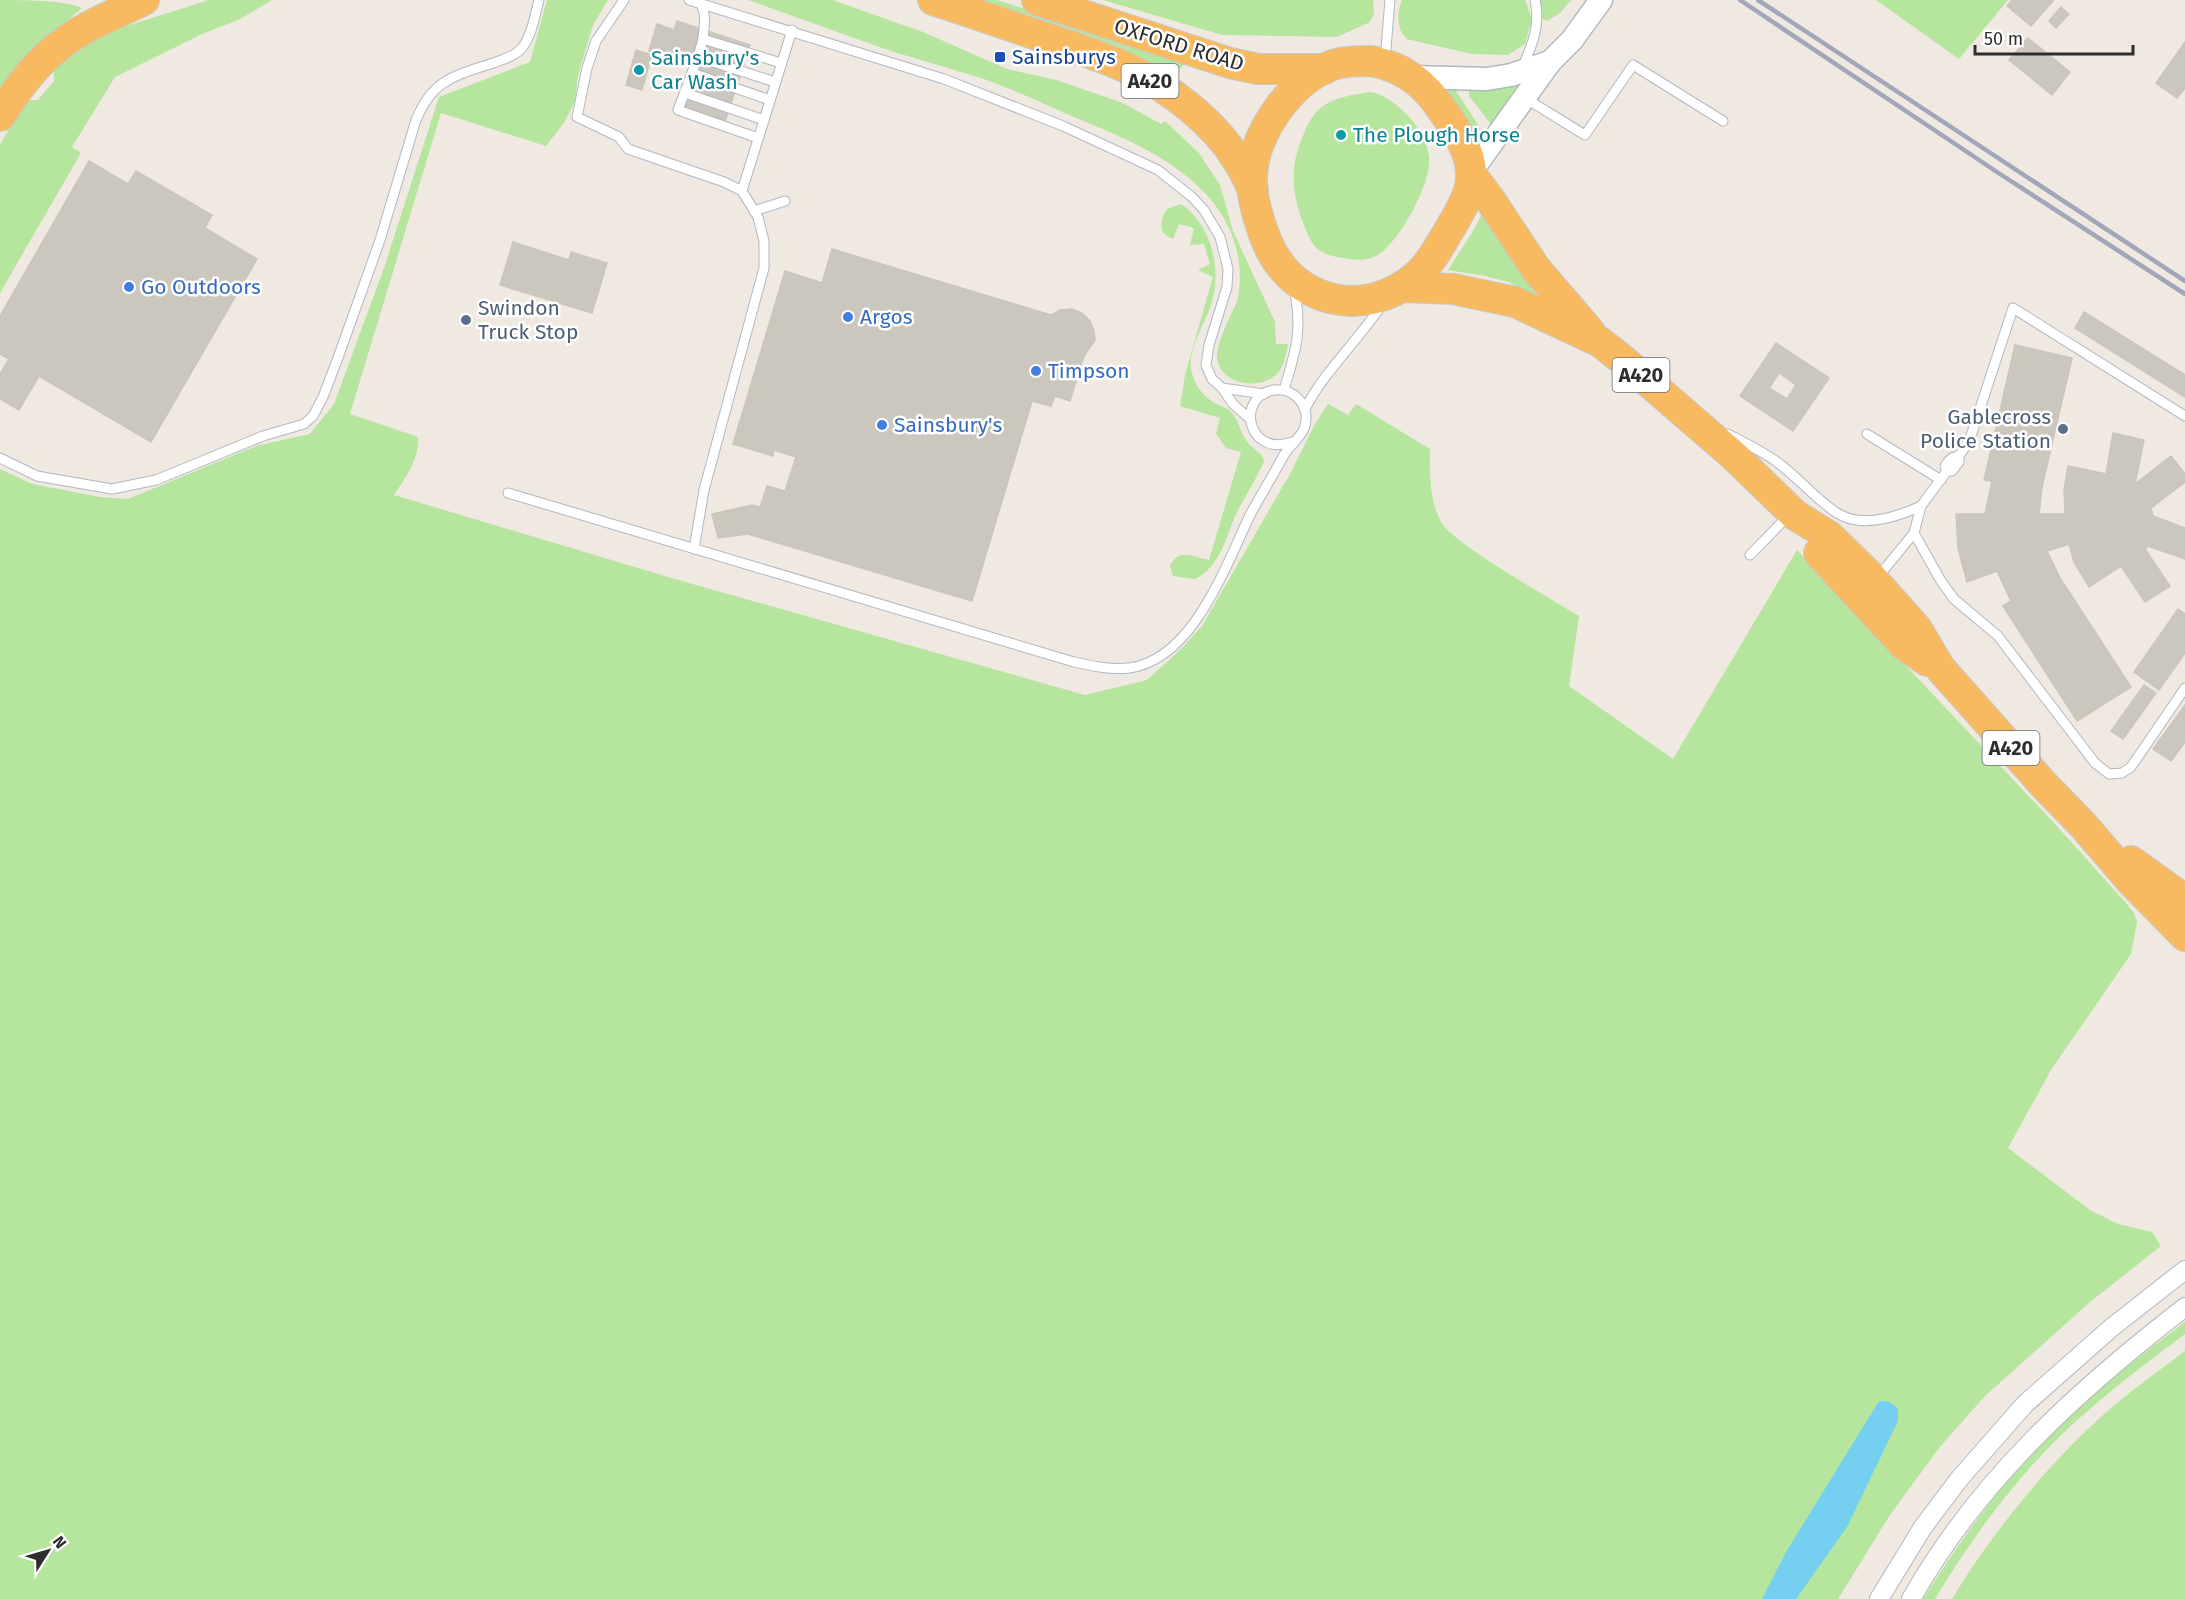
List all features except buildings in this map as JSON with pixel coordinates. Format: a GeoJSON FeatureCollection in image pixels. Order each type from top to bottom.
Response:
{"type":"FeatureCollection","features":[{"type":"Feature","properties":{"kind":"highway"},"geometry":{"type":"LineString","coordinates":[[0,116],[32,70],[60,44],[144,0]]}},
{"type":"Feature","properties":{"kind":"highway","name":"OXFORD ROAD"},"geometry":{"type":"LineString","coordinates":[[933,0],[1085,51],[1128,68],[1151,81],[1208,125],[1238,160],[1253,190]]}},
{"type":"Feature","properties":{"kind":"highway","name":"OXFORD ROAD"},"geometry":{"type":"LineString","coordinates":[[1037,0],[1233,63],[1275,70],[1324,69]]}},
{"type":"Feature","properties":{"kind":"highway","name":"A420"},"geometry":{"type":"LineString","coordinates":[[1395,290],[1421,272],[1435,253],[1459,212],[1470,186],[1471,173],[1466,152],[1447,117],[1429,92],[1412,77],[1384,64],[1371,61],[1348,61],[1324,69],[1293,91],[1282,103],[1270,122],[1254,165],[1253,190],[1261,228],[1281,268],[1314,294],[1336,300],[1365,300],[1395,290],[1435,288],[1464,291],[1515,302],[1600,342]]}},
{"type":"Feature","properties":{"kind":"highway","name":"A420"},"geometry":{"type":"LineString","coordinates":[[1471,173],[1536,269],[1600,342],[1681,409],[1794,514],[1829,536],[1903,644],[1940,668],[2131,881],[2185,936]]}},
{"type":"Feature","properties":{"kind":"highway","name":"A420"},"geometry":{"type":"LineString","coordinates":[[2083,825],[2185,900]]}},
{"type":"Feature","properties":{"kind":"street"},"geometry":{"type":"LineString","coordinates":[[1471,173],[1550,62],[1572,40],[1601,0]]}},
{"type":"Feature","properties":{"kind":"street"},"geometry":{"type":"LineString","coordinates":[[1412,77],[1473,80],[1493,78],[1550,62]]}},
{"type":"Feature","properties":{"kind":"street"},"geometry":{"type":"LineString","coordinates":[[1879,1599],[1923,1527],[1960,1478],[2025,1404],[2111,1328],[2185,1270]]}},
{"type":"Feature","properties":{"kind":"street"},"geometry":{"type":"LineString","coordinates":[[1911,1599],[1938,1554],[1958,1527],[1987,1489],[2032,1440],[2080,1392],[2185,1307]]}},
{"type":"Feature","properties":{"kind":"lane"},"geometry":{"type":"LineString","coordinates":[[0,458],[38,476],[112,489],[156,480],[263,436],[304,424],[313,416],[329,384],[376,250],[413,128],[424,102],[434,89],[452,77],[514,55],[528,37],[539,0]]}},
{"type":"Feature","properties":{"kind":"lane"},"geometry":{"type":"LineString","coordinates":[[624,0],[596,40],[587,68],[577,117],[619,137],[628,149],[724,182],[742,191],[758,217],[764,241],[764,267],[704,490],[694,549]]}},
{"type":"Feature","properties":{"kind":"lane"},"geometry":{"type":"LineString","coordinates":[[689,0],[792,30],[944,79],[1063,126],[1110,150],[1158,170],[1192,197],[1212,222],[1220,237],[1228,268],[1227,286],[1206,356],[1208,373],[1233,404],[1250,419]]}},
{"type":"Feature","properties":{"kind":"lane"},"geometry":{"type":"LineString","coordinates":[[1384,64],[1390,0]]}},
{"type":"Feature","properties":{"kind":"lane"},"geometry":{"type":"LineString","coordinates":[[1520,72],[1538,21],[1535,0]]}},
{"type":"Feature","properties":{"kind":"lane"},"geometry":{"type":"LineString","coordinates":[[699,3],[703,7],[703,39],[678,110],[758,138]]}},
{"type":"Feature","properties":{"kind":"lane"},"geometry":{"type":"LineString","coordinates":[[742,191],[792,30]]}},
{"type":"Feature","properties":{"kind":"lane"},"geometry":{"type":"LineString","coordinates":[[703,39],[781,63]]}},
{"type":"Feature","properties":{"kind":"lane"},"geometry":{"type":"LineString","coordinates":[[698,57],[775,82]]}},
{"type":"Feature","properties":{"kind":"lane"},"geometry":{"type":"LineString","coordinates":[[1525,98],[1585,135],[1633,65],[1723,121]]}},
{"type":"Feature","properties":{"kind":"lane"},"geometry":{"type":"LineString","coordinates":[[692,73],[770,100]]}},
{"type":"Feature","properties":{"kind":"lane"},"geometry":{"type":"LineString","coordinates":[[685,93],[764,120]]}},
{"type":"Feature","properties":{"kind":"lane"},"geometry":{"type":"LineString","coordinates":[[754,211],[785,201]]}},
{"type":"Feature","properties":{"kind":"lane"},"geometry":{"type":"LineString","coordinates":[[1284,390],[1295,358],[1299,332],[1297,301],[1292,278]]}},
{"type":"Feature","properties":{"kind":"lane"},"geometry":{"type":"LineString","coordinates":[[1264,394],[1254,405],[1250,419],[1252,429],[1265,442],[1283,446],[1292,442],[1302,433],[1305,426],[1305,409],[1314,392],[1395,290]]}},
{"type":"Feature","properties":{"kind":"lane"},"geometry":{"type":"LineString","coordinates":[[1862,583],[1914,533],[1921,506],[1947,471],[1952,471],[1959,462],[1959,456],[1970,440],[2013,308],[2185,417]]}},
{"type":"Feature","properties":{"kind":"lane"},"geometry":{"type":"LineString","coordinates":[[1222,388],[1264,394],[1284,390],[1296,396],[1305,409]]}},
{"type":"Feature","properties":{"kind":"lane"},"geometry":{"type":"LineString","coordinates":[[1681,409],[1778,462],[1821,501],[1842,516],[1851,519],[1876,520],[1903,514],[1921,506]]}},
{"type":"Feature","properties":{"kind":"lane"},"geometry":{"type":"LineString","coordinates":[[1867,434],[1941,480]]}},
{"type":"Feature","properties":{"kind":"lane"},"geometry":{"type":"LineString","coordinates":[[508,493],[1074,662],[1104,668],[1130,668],[1148,662],[1166,652],[1199,616],[1252,512],[1292,442]]}},
{"type":"Feature","properties":{"kind":"lane"},"geometry":{"type":"LineString","coordinates":[[1750,555],[1794,514]]}},
{"type":"Feature","properties":{"kind":"lane"},"geometry":{"type":"LineString","coordinates":[[1914,533],[1954,599],[1998,636],[2095,763],[2109,774],[2122,773],[2131,767],[2185,688]]}},
{"type":"Feature","properties":{"kind":"green space"},"geometry":{"type":"Polygon","coordinates":[[[0,0],[55,2],[82,8],[44,40],[0,95],[0,0]]]}},
{"type":"Feature","properties":{"kind":"green space"},"geometry":{"type":"Polygon","coordinates":[[[209,0],[272,0],[240,19],[202,34],[115,77],[72,147],[81,153],[0,293],[0,145],[25,100],[38,100],[54,81],[54,66],[83,44],[117,29],[209,0]]]}},
{"type":"Feature","properties":{"kind":"green space"},"geometry":{"type":"Polygon","coordinates":[[[547,0],[608,0],[593,25],[578,76],[575,101],[564,123],[546,146],[441,113],[350,414],[418,437],[414,461],[394,495],[675,579],[1085,695],[1147,680],[1179,651],[1202,626],[1328,404],[1348,415],[1356,404],[1430,449],[1434,504],[1441,522],[1449,531],[1483,557],[1579,616],[1569,686],[1673,759],[1797,550],[2055,824],[2134,913],[2137,922],[2131,954],[2051,1070],[2008,1148],[2090,1210],[2118,1224],[2152,1232],[2161,1246],[2090,1302],[1985,1396],[1939,1448],[1890,1515],[1838,1599],[0,1599],[0,469],[32,484],[100,497],[128,499],[256,446],[310,434],[334,404],[384,268],[439,97],[530,62],[547,0]]]}},
{"type":"Feature","properties":{"kind":"green space"},"geometry":{"type":"Polygon","coordinates":[[[748,0],[832,0],[923,32],[1007,69],[1056,80],[1123,103],[1161,124],[1165,121],[1199,153],[1220,185],[1233,231],[1275,322],[1276,344],[1288,344],[1284,362],[1279,371],[1272,378],[1263,382],[1243,383],[1225,374],[1219,366],[1217,356],[1219,343],[1238,299],[1240,285],[1236,247],[1227,223],[1212,201],[1198,186],[1166,161],[1130,141],[993,82],[894,52],[748,0]]]}},
{"type":"Feature","properties":{"kind":"green space"},"geometry":{"type":"Polygon","coordinates":[[[973,0],[997,0],[1103,34],[1184,64],[1174,77],[1102,43],[973,0]]]}},
{"type":"Feature","properties":{"kind":"green space"},"geometry":{"type":"Polygon","coordinates":[[[1103,0],[1373,0],[1374,13],[1370,22],[1337,37],[1222,35],[1103,0]]]}},
{"type":"Feature","properties":{"kind":"green space"},"geometry":{"type":"Polygon","coordinates":[[[1402,0],[1525,0],[1532,19],[1525,44],[1508,55],[1472,54],[1407,39],[1398,21],[1402,0]]]}},
{"type":"Feature","properties":{"kind":"green space"},"geometry":{"type":"Polygon","coordinates":[[[1532,0],[1571,0],[1560,13],[1547,21],[1536,15],[1532,0]]]}},
{"type":"Feature","properties":{"kind":"green space"},"geometry":{"type":"Polygon","coordinates":[[[1876,0],[2008,0],[1959,59],[1876,0]]]}},
{"type":"Feature","properties":{"kind":"green space"},"geometry":{"type":"Polygon","coordinates":[[[1524,78],[1517,92],[1491,124],[1469,96],[1469,90],[1487,89],[1524,78]]]}},
{"type":"Feature","properties":{"kind":"green space"},"geometry":{"type":"Polygon","coordinates":[[[1455,89],[1483,133],[1478,140],[1447,90],[1455,89]]]}},
{"type":"Feature","properties":{"kind":"green space"},"geometry":{"type":"Polygon","coordinates":[[[1371,92],[1392,102],[1412,120],[1420,131],[1429,154],[1427,176],[1409,217],[1383,251],[1374,257],[1365,259],[1333,256],[1320,251],[1314,245],[1303,224],[1294,186],[1298,149],[1306,128],[1319,109],[1340,98],[1371,92]]]}},
{"type":"Feature","properties":{"kind":"green space"},"geometry":{"type":"Polygon","coordinates":[[[1181,204],[1192,213],[1208,237],[1215,266],[1214,294],[1192,354],[1191,368],[1194,378],[1198,388],[1205,396],[1232,413],[1242,434],[1261,455],[1264,462],[1237,512],[1217,559],[1204,574],[1195,579],[1173,576],[1170,566],[1173,560],[1182,555],[1209,560],[1241,452],[1226,448],[1216,434],[1220,418],[1180,406],[1185,375],[1213,277],[1198,270],[1210,264],[1204,244],[1190,245],[1194,228],[1179,224],[1173,239],[1162,230],[1162,218],[1167,209],[1181,204]]]}},
{"type":"Feature","properties":{"kind":"green space"},"geometry":{"type":"Polygon","coordinates":[[[1483,211],[1541,291],[1538,296],[1508,282],[1448,270],[1483,211]]]}},
{"type":"Feature","properties":{"kind":"green space"},"geometry":{"type":"Polygon","coordinates":[[[2185,1322],[2185,1334],[2102,1398],[2046,1450],[1986,1522],[1935,1599],[1923,1599],[1985,1509],[2020,1466],[2073,1412],[2136,1359],[2185,1322]]]}},
{"type":"Feature","properties":{"kind":"green space"},"geometry":{"type":"Polygon","coordinates":[[[2185,1351],[2185,1599],[1952,1599],[2001,1527],[2061,1456],[2112,1407],[2185,1351]]]}},
{"type":"Feature","properties":{"kind":"water"},"geometry":{"type":"Polygon","coordinates":[[[1879,1401],[1890,1402],[1898,1409],[1898,1421],[1847,1527],[1796,1599],[1762,1599],[1786,1552],[1879,1401]]]}},
{"type":"Feature","properties":{"kind":"railway"},"geometry":{"type":"LineString","coordinates":[[1740,0],[2000,174],[2185,294]]}},
{"type":"Feature","properties":{"kind":"railway"},"geometry":{"type":"LineString","coordinates":[[1758,0],[2185,281]]}},
{"type":"Feature","properties":{"kind":"place","name":"Sainsburys"},"geometry":{"type":"Point","coordinates":[1000,57]}},
{"type":"Feature","properties":{"kind":"place","name":"Sainsbury's Car Wash"},"geometry":{"type":"Point","coordinates":[639,70]}},
{"type":"Feature","properties":{"kind":"place","name":"The Plough Horse"},"geometry":{"type":"Point","coordinates":[1341,135]}},
{"type":"Feature","properties":{"kind":"place","name":"Go Outdoors"},"geometry":{"type":"Point","coordinates":[129,287]}},
{"type":"Feature","properties":{"kind":"place","name":"Argos"},"geometry":{"type":"Point","coordinates":[848,317]}},
{"type":"Feature","properties":{"kind":"place","name":"Swindon Truck Stop"},"geometry":{"type":"Point","coordinates":[466,320]}},
{"type":"Feature","properties":{"kind":"place","name":"Timpson"},"geometry":{"type":"Point","coordinates":[1036,371]}},
{"type":"Feature","properties":{"kind":"place","name":"Sainsbury's"},"geometry":{"type":"Point","coordinates":[882,425]}},
{"type":"Feature","properties":{"kind":"place","name":"Gablecross Police Station"},"geometry":{"type":"Point","coordinates":[2063,429]}}]}
